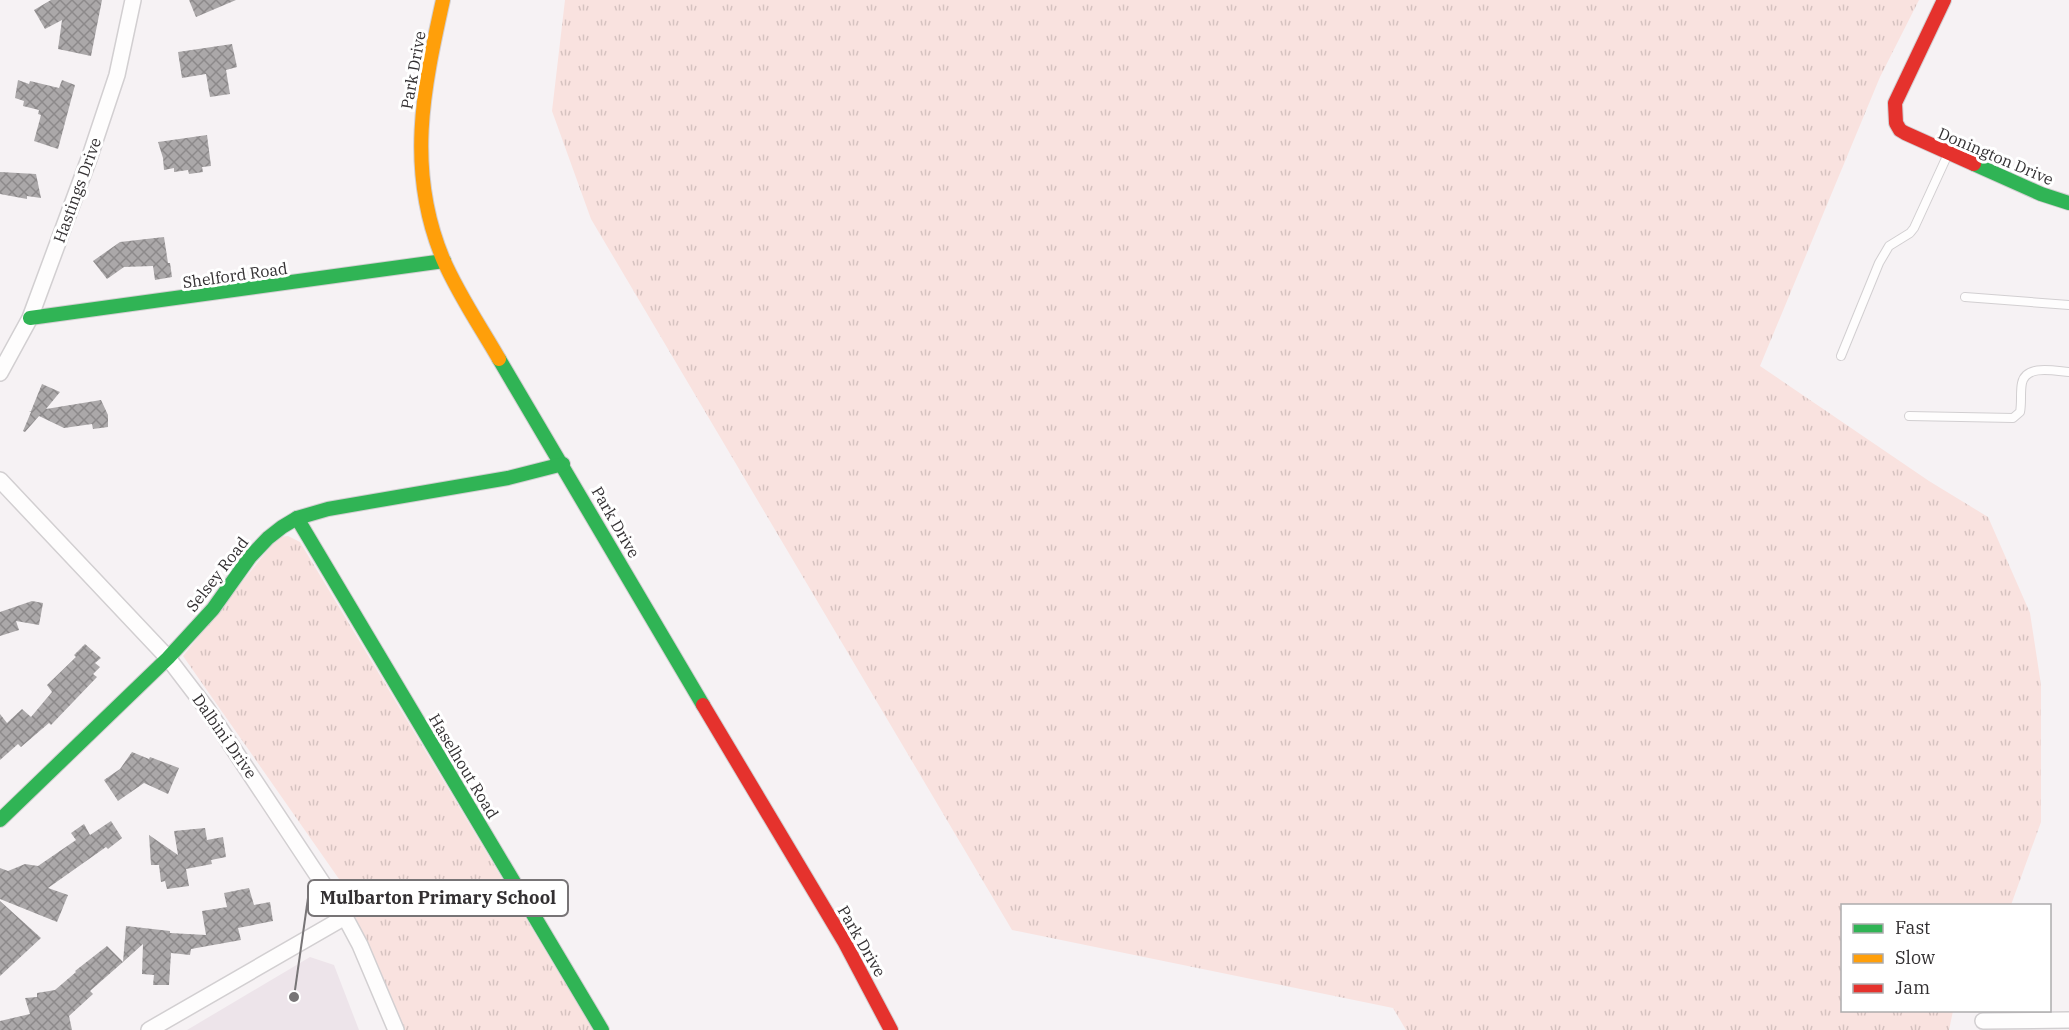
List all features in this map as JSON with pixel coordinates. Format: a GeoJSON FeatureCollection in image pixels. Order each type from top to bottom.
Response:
{"type":"FeatureCollection","features":[{"type":"Feature","properties":{"kind":"street","name":"Hastings Drive"},"geometry":{"type":"LineString","coordinates":[[0,373],[30,318],[106,108],[117,75],[133,0]]}},
{"type":"Feature","properties":{"kind":"street","name":"Park Drive"},"geometry":{"type":"LineString","coordinates":[[443,0],[425,84],[421,127],[424,182],[434,232],[444,261],[478,323],[563,464],[755,795],[878,1000],[891,1030]]}},
{"type":"Feature","properties":{"kind":"street","name":"Donington Drive"},"geometry":{"type":"LineString","coordinates":[[1944,0],[1895,103],[1894,113],[1898,127],[1912,136],[2041,195],[2069,203]]}},
{"type":"Feature","properties":{"kind":"street","name":"Shelford Road"},"geometry":{"type":"LineString","coordinates":[[30,318],[444,261]]}},
{"type":"Feature","properties":{"kind":"street","name":"Selsey Road"},"geometry":{"type":"LineString","coordinates":[[0,820],[168,658],[213,609],[260,545],[282,527],[297,518],[328,509],[508,478],[563,464]]}},
{"type":"Feature","properties":{"kind":"street","name":"Dalbini Drive"},"geometry":{"type":"LineString","coordinates":[[0,480],[168,658],[207,709],[345,916],[360,945],[396,1030]]}},
{"type":"Feature","properties":{"kind":"street","name":"Haselhout Road"},"geometry":{"type":"LineString","coordinates":[[297,518],[602,1030]]}},
{"type":"Feature","properties":{"kind":"street"},"geometry":{"type":"LineString","coordinates":[[149,1030],[345,916]]}},
{"type":"Feature","properties":{"kind":"street"},"geometry":{"type":"LineString","coordinates":[[1983,1021],[2069,1020]]}},
{"type":"Feature","properties":{"kind":"lane"},"geometry":{"type":"LineString","coordinates":[[1841,356],[1879,263],[1889,246],[1914,228],[1948,153]]}},
{"type":"Feature","properties":{"kind":"lane"},"geometry":{"type":"LineString","coordinates":[[1965,297],[2069,305]]}},
{"type":"Feature","properties":{"kind":"lane"},"geometry":{"type":"LineString","coordinates":[[1909,416],[2013,418],[2020,412],[2022,383],[2028,374],[2037,370],[2069,372]]}},
{"type":"Feature","properties":{"kind":"shaded area"},"geometry":{"type":"Polygon","coordinates":[[[310,957],[334,965],[359,1030],[187,1030],[310,957]]]}},
{"type":"Feature","properties":{"kind":"green space"},"geometry":{"type":"Polygon","coordinates":[[[565,0],[1919,0],[1880,77],[1760,366],[1929,481],[1988,517],[2030,613],[2041,685],[2041,822],[2011,904],[1841,904],[1841,1012],[1953,1012],[1949,1030],[1406,1030],[1393,1008],[1012,930],[591,219],[552,111],[565,0]]]}},
{"type":"Feature","properties":{"kind":"green space"},"geometry":{"type":"Polygon","coordinates":[[[288,536],[300,542],[593,1030],[404,1030],[339,879],[183,656],[278,537],[288,536]]]}},
{"type":"Feature","properties":{"kind":"building"},"geometry":{"type":"Polygon","coordinates":[[[51,0],[102,0],[91,56],[58,49],[62,20],[45,29],[34,10],[51,0]]]}},
{"type":"Feature","properties":{"kind":"building"},"geometry":{"type":"Polygon","coordinates":[[[189,0],[236,0],[196,17],[189,0]]]}},
{"type":"Feature","properties":{"kind":"building"},"geometry":{"type":"Polygon","coordinates":[[[232,44],[237,67],[226,70],[230,94],[210,97],[206,74],[182,78],[178,52],[232,44]]]}},
{"type":"Feature","properties":{"kind":"building"},"geometry":{"type":"Polygon","coordinates":[[[18,80],[29,84],[30,81],[59,88],[62,80],[75,85],[58,149],[34,141],[41,115],[38,114],[39,110],[23,106],[24,101],[15,98],[18,80]]]}},
{"type":"Feature","properties":{"kind":"building"},"geometry":{"type":"Polygon","coordinates":[[[207,135],[211,166],[202,167],[203,172],[189,174],[188,170],[174,172],[174,168],[164,170],[158,142],[207,135]]]}},
{"type":"Feature","properties":{"kind":"building"},"geometry":{"type":"Polygon","coordinates":[[[0,172],[36,174],[41,198],[27,196],[27,199],[0,194],[0,172]]]}},
{"type":"Feature","properties":{"kind":"building"},"geometry":{"type":"Polygon","coordinates":[[[164,237],[172,277],[155,280],[153,266],[124,267],[107,279],[93,261],[120,242],[164,237]]]}},
{"type":"Feature","properties":{"kind":"building"},"geometry":{"type":"Polygon","coordinates":[[[42,384],[60,392],[46,409],[101,400],[108,415],[108,427],[93,429],[92,424],[64,428],[39,416],[25,432],[23,431],[31,412],[29,411],[31,411],[42,384]]]}},
{"type":"Feature","properties":{"kind":"building"},"geometry":{"type":"Polygon","coordinates":[[[32,601],[43,603],[39,625],[16,621],[19,630],[0,636],[0,612],[32,601]]]}},
{"type":"Feature","properties":{"kind":"building"},"geometry":{"type":"Polygon","coordinates":[[[85,644],[101,658],[95,663],[100,667],[93,674],[97,677],[51,725],[49,723],[21,747],[18,744],[0,760],[0,714],[7,723],[22,709],[31,717],[52,692],[47,685],[76,657],[74,655],[85,644]]]}},
{"type":"Feature","properties":{"kind":"building"},"geometry":{"type":"Polygon","coordinates":[[[132,752],[179,768],[168,794],[144,783],[118,801],[104,780],[120,769],[132,752]]]}},
{"type":"Feature","properties":{"kind":"building"},"geometry":{"type":"Polygon","coordinates":[[[111,821],[122,838],[48,888],[68,895],[57,922],[0,899],[0,868],[8,871],[25,864],[38,866],[76,840],[71,833],[84,824],[90,835],[111,821]]]}},
{"type":"Feature","properties":{"kind":"building"},"geometry":{"type":"Polygon","coordinates":[[[205,828],[207,840],[223,837],[226,857],[211,860],[212,864],[186,869],[189,886],[167,889],[165,881],[161,882],[159,865],[151,865],[149,835],[178,855],[174,831],[205,828]]]}},
{"type":"Feature","properties":{"kind":"building"},"geometry":{"type":"Polygon","coordinates":[[[249,888],[254,905],[270,902],[273,921],[238,928],[241,940],[191,949],[190,955],[171,953],[169,985],[153,985],[154,975],[142,974],[143,944],[123,962],[126,926],[170,931],[170,933],[206,935],[202,911],[227,907],[224,893],[249,888]]]}},
{"type":"Feature","properties":{"kind":"building"},"geometry":{"type":"Polygon","coordinates":[[[0,901],[41,938],[0,976],[0,901]]]}},
{"type":"Feature","properties":{"kind":"building"},"geometry":{"type":"Polygon","coordinates":[[[107,946],[123,962],[90,991],[93,994],[69,1016],[72,1030],[0,1030],[0,1021],[30,1014],[25,998],[37,997],[37,993],[55,990],[107,946]]]}},
{"type":"Feature","properties":{"kind":"traffic: fast"},"geometry":{"type":"LineString","coordinates":[[1974,164],[2041,194],[2069,203]]}},
{"type":"Feature","properties":{"kind":"traffic: fast"},"geometry":{"type":"LineString","coordinates":[[30,318],[444,261]]}},
{"type":"Feature","properties":{"kind":"traffic: fast"},"geometry":{"type":"LineString","coordinates":[[499,359],[703,705]]}},
{"type":"Feature","properties":{"kind":"traffic: fast"},"geometry":{"type":"LineString","coordinates":[[0,820],[168,658],[213,609],[250,557],[282,527],[297,518],[328,509],[508,478],[563,464]]}},
{"type":"Feature","properties":{"kind":"traffic: fast"},"geometry":{"type":"LineString","coordinates":[[297,518],[602,1030]]}},
{"type":"Feature","properties":{"kind":"traffic: slow"},"geometry":{"type":"LineString","coordinates":[[443,0],[424,98],[421,162],[425,194],[443,259],[462,297],[499,359]]}},
{"type":"Feature","properties":{"kind":"traffic: jam"},"geometry":{"type":"LineString","coordinates":[[1944,0],[1895,103],[1896,123],[1905,133],[1974,164]]}},
{"type":"Feature","properties":{"kind":"traffic: jam"},"geometry":{"type":"LineString","coordinates":[[703,705],[845,943],[891,1030]]}},
{"type":"Feature","properties":{"kind":"place","name":"Mulbarton Primary School"},"geometry":{"type":"Point","coordinates":[294,997]}}]}
